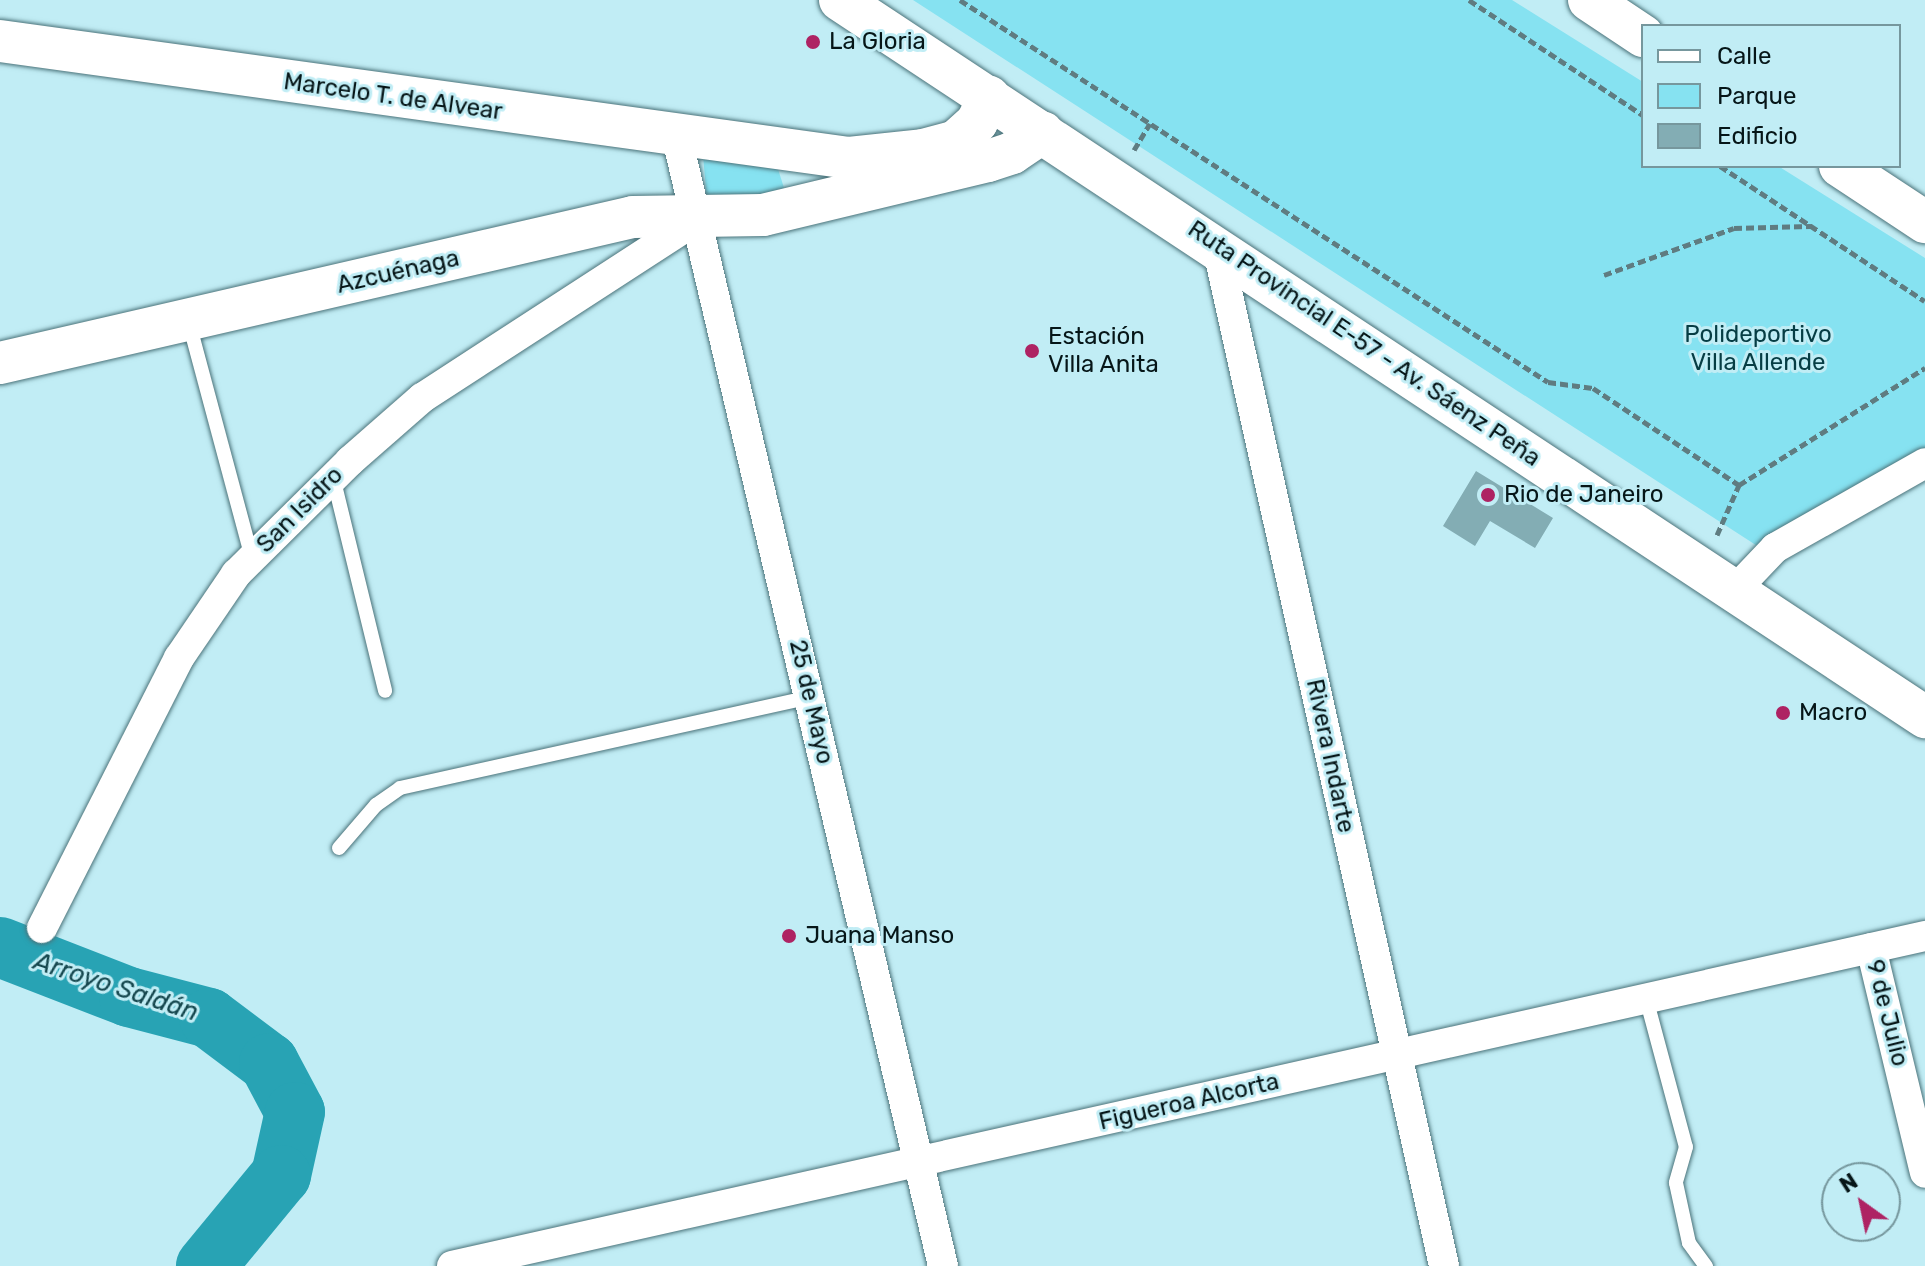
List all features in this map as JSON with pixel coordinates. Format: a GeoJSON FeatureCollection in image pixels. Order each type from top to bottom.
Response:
{"type":"FeatureCollection","features":[{"type":"Feature","properties":{"kind":"main road","name":"Ruta Provincial E-57 - Av. Sáenz Peña"},"geometry":{"type":"LineString","coordinates":[[840,0],[1217,246],[1925,717]]}},
{"type":"Feature","properties":{"kind":"main road"},"geometry":{"type":"LineString","coordinates":[[1589,0],[1641,35]]}},
{"type":"Feature","properties":{"kind":"main road","name":"Marcelo T. de Alvear"},"geometry":{"type":"LineString","coordinates":[[0,41],[677,138],[849,158],[923,150],[967,133],[989,97]]}},
{"type":"Feature","properties":{"kind":"main road"},"geometry":{"type":"LineString","coordinates":[[797,207],[988,161],[1012,153],[1043,132]]}},
{"type":"Feature","properties":{"kind":"main road"},"geometry":{"type":"LineString","coordinates":[[785,150],[809,178],[810,190],[797,207]]}},
{"type":"Feature","properties":{"kind":"main road"},"geometry":{"type":"LineString","coordinates":[[1843,168],[1925,222]]}},
{"type":"Feature","properties":{"kind":"main road","name":"Azcuénaga"},"geometry":{"type":"LineString","coordinates":[[0,363],[633,217],[698,219],[797,207]]}},
{"type":"Feature","properties":{"kind":"street","name":"25 de Mayo"},"geometry":{"type":"LineString","coordinates":[[677,138],[943,1266]]}},
{"type":"Feature","properties":{"kind":"street","name":"San Isidro"},"geometry":{"type":"LineString","coordinates":[[42,928],[179,658],[252,558],[333,477],[422,398],[480,357],[662,246],[698,219]]}},
{"type":"Feature","properties":{"kind":"street","name":"Rivera Indarte"},"geometry":{"type":"LineString","coordinates":[[1217,246],[1444,1266]]}},
{"type":"Feature","properties":{"kind":"street"},"geometry":{"type":"LineString","coordinates":[[1718,579],[1925,463]]}},
{"type":"Feature","properties":{"kind":"street","name":"Figueroa Alcorta"},"geometry":{"type":"LineString","coordinates":[[452,1266],[1925,936]]}},
{"type":"Feature","properties":{"kind":"street","name":"9 de Julio"},"geometry":{"type":"LineString","coordinates":[[1871,948],[1925,1173]]}},
{"type":"Feature","properties":{"kind":"lane"},"geometry":{"type":"LineString","coordinates":[[188,319],[252,558]]}},
{"type":"Feature","properties":{"kind":"lane"},"geometry":{"type":"LineString","coordinates":[[333,477],[385,691]]}},
{"type":"Feature","properties":{"kind":"lane"},"geometry":{"type":"LineString","coordinates":[[339,848],[376,805],[400,788],[810,697]]}},
{"type":"Feature","properties":{"kind":"lane"},"geometry":{"type":"LineString","coordinates":[[1646,998],[1686,1147],[1676,1183],[1689,1243],[1706,1266]]}},
{"type":"Feature","properties":{"kind":"path"},"geometry":{"type":"LineString","coordinates":[[960,0],[1548,382],[1593,388],[1739,485]]}},
{"type":"Feature","properties":{"kind":"path"},"geometry":{"type":"LineString","coordinates":[[1469,0],[1641,114]]}},
{"type":"Feature","properties":{"kind":"path"},"geometry":{"type":"LineString","coordinates":[[1723,168],[1925,301]]}},
{"type":"Feature","properties":{"kind":"path"},"geometry":{"type":"LineString","coordinates":[[1604,275],[1734,228],[1812,226]]}},
{"type":"Feature","properties":{"kind":"path"},"geometry":{"type":"LineString","coordinates":[[1718,579],[1739,485],[1925,368]]}},
{"type":"Feature","properties":{"kind":"green space","name":"Polideportivo Villa Allende"},"geometry":{"type":"Polygon","coordinates":[[[913,0],[1512,0],[1641,81],[1641,168],[1781,168],[1925,258],[1925,456],[1762,549],[913,0]]]}},
{"type":"Feature","properties":{"kind":"green space"},"geometry":{"type":"Polygon","coordinates":[[[703,155],[778,169],[784,188],[775,194],[707,201],[703,155]]]}},
{"type":"Feature","properties":{"kind":"building","name":"Rio de Janeiro"},"geometry":{"type":"Polygon","coordinates":[[[1476,471],[1553,518],[1535,548],[1490,521],[1475,546],[1443,526],[1476,471]]]}},
{"type":"Feature","properties":{"kind":"waterway","name":"Arroyo Saldán"},"geometry":{"type":"LineString","coordinates":[[0,947],[129,997],[209,1018],[269,1063],[295,1112],[281,1175],[206,1266]]}},
{"type":"Feature","properties":{"kind":"place","name":"La Gloria"},"geometry":{"type":"Point","coordinates":[813,42]}},
{"type":"Feature","properties":{"kind":"place","name":"Estación Villa Anita"},"geometry":{"type":"Point","coordinates":[1032,351]}},
{"type":"Feature","properties":{"kind":"place","name":"Rio de Janeiro"},"geometry":{"type":"Point","coordinates":[1488,495]}},
{"type":"Feature","properties":{"kind":"place","name":"Macro"},"geometry":{"type":"Point","coordinates":[1783,713]}},
{"type":"Feature","properties":{"kind":"place","name":"Juana Manso"},"geometry":{"type":"Point","coordinates":[789,936]}}]}
